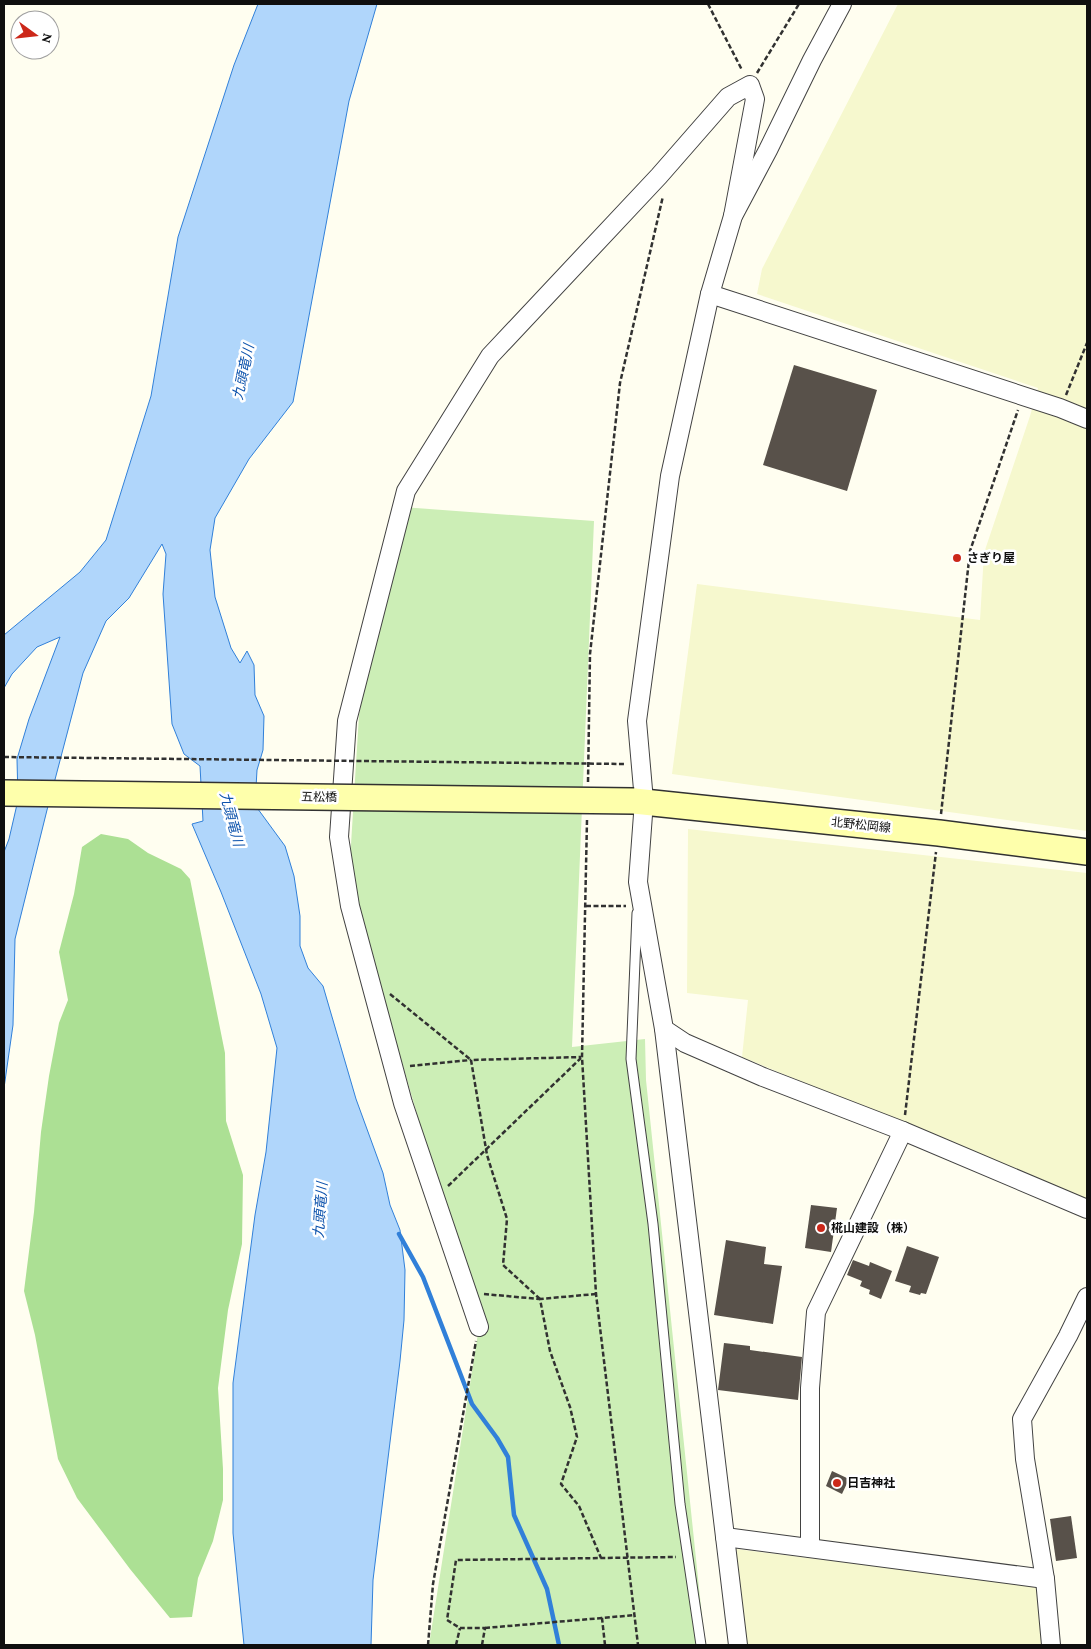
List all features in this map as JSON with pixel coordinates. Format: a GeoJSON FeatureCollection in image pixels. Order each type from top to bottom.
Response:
{"type":"FeatureCollection","features":[{"type":"Feature","properties":{"kind":"main road","name":"五松橋"},"geometry":{"type":"LineString","coordinates":[[4,793],[639,801]]}},
{"type":"Feature","properties":{"kind":"main road","name":"北野松岡線"},"geometry":{"type":"LineString","coordinates":[[639,801],[939,833],[1087,852]]}},
{"type":"Feature","properties":{"kind":"street"},"geometry":{"type":"LineString","coordinates":[[733,216],[842,4]]}},
{"type":"Feature","properties":{"kind":"street"},"geometry":{"type":"LineString","coordinates":[[479,1327],[403,1104],[350,906],[339,837],[348,721],[406,491],[490,356],[659,176],[728,97],[750,85],[755,99],[733,216],[710,294],[670,476],[637,721],[639,801],[638,882],[664,1029],[738,1645]]}},
{"type":"Feature","properties":{"kind":"street"},"geometry":{"type":"LineString","coordinates":[[710,294],[1060,408],[1087,420]]}},
{"type":"Feature","properties":{"kind":"street"},"geometry":{"type":"LineString","coordinates":[[664,1029],[685,1043],[763,1077],[903,1131],[1087,1209]]}},
{"type":"Feature","properties":{"kind":"street"},"geometry":{"type":"LineString","coordinates":[[810,1548],[810,1388],[816,1312],[903,1131]]}},
{"type":"Feature","properties":{"kind":"street"},"geometry":{"type":"LineString","coordinates":[[1051,1645],[1045,1579],[1025,1459],[1022,1419],[1068,1336],[1087,1297]]}},
{"type":"Feature","properties":{"kind":"street"},"geometry":{"type":"LineString","coordinates":[[725,1537],[1045,1579]]}},
{"type":"Feature","properties":{"kind":"lane"},"geometry":{"type":"LineString","coordinates":[[638,882],[632,1059],[653,1224],[680,1504],[701,1645]]}},
{"type":"Feature","properties":{"kind":"path"},"geometry":{"type":"LineString","coordinates":[[708,4],[750,85]]}},
{"type":"Feature","properties":{"kind":"path"},"geometry":{"type":"LineString","coordinates":[[750,85],[799,4]]}},
{"type":"Feature","properties":{"kind":"path"},"geometry":{"type":"LineString","coordinates":[[588,790],[590,654],[620,383],[664,192]]}},
{"type":"Feature","properties":{"kind":"path"},"geometry":{"type":"LineString","coordinates":[[1060,408],[1087,343]]}},
{"type":"Feature","properties":{"kind":"path"},"geometry":{"type":"LineString","coordinates":[[903,1131],[939,833],[970,551],[1023,396]]}},
{"type":"Feature","properties":{"kind":"path"},"geometry":{"type":"LineString","coordinates":[[4,757],[626,764]]}},
{"type":"Feature","properties":{"kind":"path"},"geometry":{"type":"LineString","coordinates":[[587,819],[582,1057],[596,1294],[638,1645]]}},
{"type":"Feature","properties":{"kind":"path"},"geometry":{"type":"LineString","coordinates":[[586,906],[637,906]]}},
{"type":"Feature","properties":{"kind":"path"},"geometry":{"type":"LineString","coordinates":[[369,977],[470,1060],[487,1155],[507,1219],[503,1265],[540,1299],[550,1352],[570,1407],[577,1437],[561,1484],[579,1506],[601,1558]]}},
{"type":"Feature","properties":{"kind":"path"},"geometry":{"type":"LineString","coordinates":[[393,1067],[470,1060],[582,1057]]}},
{"type":"Feature","properties":{"kind":"path"},"geometry":{"type":"LineString","coordinates":[[435,1199],[582,1057]]}},
{"type":"Feature","properties":{"kind":"path"},"geometry":{"type":"LineString","coordinates":[[467,1293],[540,1299],[596,1294]]}},
{"type":"Feature","properties":{"kind":"path"},"geometry":{"type":"LineString","coordinates":[[428,1645],[433,1584],[479,1327]]}},
{"type":"Feature","properties":{"kind":"path"},"geometry":{"type":"LineString","coordinates":[[634,1615],[485,1628],[460,1628],[447,1620],[456,1560],[688,1556]]}},
{"type":"Feature","properties":{"kind":"path"},"geometry":{"type":"LineString","coordinates":[[602,1618],[605,1645]]}},
{"type":"Feature","properties":{"kind":"path"},"geometry":{"type":"LineString","coordinates":[[456,1645],[460,1628]]}},
{"type":"Feature","properties":{"kind":"path"},"geometry":{"type":"LineString","coordinates":[[482,1645],[485,1628]]}},
{"type":"Feature","properties":{"kind":"green space"},"geometry":{"type":"Polygon","coordinates":[[[898,4],[1087,4],[1087,831],[672,774],[697,584],[980,620],[984,553],[1038,388],[757,294],[762,269],[898,4]]]}},
{"type":"Feature","properties":{"kind":"green space"},"geometry":{"type":"Polygon","coordinates":[[[402,507],[594,521],[572,1047],[645,1039],[646,1080],[705,1645],[429,1645],[479,1327],[403,1066],[348,893],[359,715],[402,507]]]}},
{"type":"Feature","properties":{"kind":"green space"},"geometry":{"type":"Polygon","coordinates":[[[688,829],[1087,873],[1087,1200],[742,1057],[748,1000],[687,993],[688,829]]]}},
{"type":"Feature","properties":{"kind":"green space"},"geometry":{"type":"Polygon","coordinates":[[[101,834],[128,839],[148,853],[181,869],[190,879],[225,1053],[226,1121],[243,1175],[242,1244],[228,1310],[218,1388],[223,1500],[213,1541],[198,1578],[192,1617],[170,1618],[130,1569],[77,1498],[58,1459],[35,1335],[24,1291],[49,1076],[59,1023],[68,1000],[59,952],[74,894],[82,847],[101,834]]]}},
{"type":"Feature","properties":{"kind":"green space"},"geometry":{"type":"Polygon","coordinates":[[[736,1549],[1043,1587],[1046,1645],[746,1645],[736,1549]]]}},
{"type":"Feature","properties":{"kind":"water","name":"九頭竜川"},"geometry":{"type":"Polygon","coordinates":[[[258,4],[377,4],[349,101],[293,402],[249,459],[215,518],[210,550],[215,597],[231,648],[240,663],[247,651],[254,665],[255,695],[264,716],[263,750],[257,770],[255,805],[285,846],[294,876],[300,916],[300,946],[308,968],[323,986],[356,1099],[383,1173],[390,1205],[400,1230],[405,1270],[404,1320],[373,1580],[371,1645],[244,1645],[233,1533],[233,1383],[255,1215],[266,1152],[277,1048],[261,994],[192,824],[203,821],[200,766],[184,754],[172,724],[163,594],[166,554],[162,544],[129,598],[106,621],[83,673],[15,939],[13,1025],[4,1088],[4,852],[18,800],[17,759],[29,719],[60,637],[37,647],[12,674],[4,688],[4,635],[80,572],[106,540],[151,396],[178,237],[234,65],[258,4]]]}},
{"type":"Feature","properties":{"kind":"building"},"geometry":{"type":"Polygon","coordinates":[[[794,365],[877,390],[847,491],[763,465],[794,365]]]}},
{"type":"Feature","properties":{"kind":"building","name":"椛山建設（株）"},"geometry":{"type":"Polygon","coordinates":[[[811,1205],[837,1208],[831,1252],[805,1248],[811,1205]]]}},
{"type":"Feature","properties":{"kind":"building"},"geometry":{"type":"Polygon","coordinates":[[[726,1240],[766,1247],[764,1264],[782,1266],[773,1324],[714,1315],[726,1240]]]}},
{"type":"Feature","properties":{"kind":"building"},"geometry":{"type":"Polygon","coordinates":[[[907,1246],[939,1257],[926,1294],[921,1293],[920,1295],[909,1292],[911,1286],[895,1281],[907,1246]]]}},
{"type":"Feature","properties":{"kind":"building"},"geometry":{"type":"Polygon","coordinates":[[[853,1260],[869,1266],[870,1262],[892,1271],[881,1299],[869,1294],[870,1290],[860,1286],[862,1281],[847,1275],[853,1260]]]}},
{"type":"Feature","properties":{"kind":"building"},"geometry":{"type":"Polygon","coordinates":[[[724,1343],[750,1346],[750,1350],[802,1357],[798,1400],[718,1390],[724,1343]]]}},
{"type":"Feature","properties":{"kind":"building"},"geometry":{"type":"Polygon","coordinates":[[[832,1471],[849,1479],[842,1494],[826,1486],[832,1471]]]}},
{"type":"Feature","properties":{"kind":"building"},"geometry":{"type":"Polygon","coordinates":[[[1071,1516],[1077,1558],[1056,1561],[1050,1519],[1071,1516]]]}},
{"type":"Feature","properties":{"kind":"waterway"},"geometry":{"type":"LineString","coordinates":[[399,1234],[423,1277],[472,1404],[497,1438],[508,1457],[514,1515],[547,1589],[559,1645]]}},
{"type":"Feature","properties":{"kind":"place","name":"さぎり屋"},"geometry":{"type":"Point","coordinates":[957,558]}},
{"type":"Feature","properties":{"kind":"place","name":"椛山建設（株）"},"geometry":{"type":"Point","coordinates":[821,1228]}},
{"type":"Feature","properties":{"kind":"place","name":"日吉神社"},"geometry":{"type":"Point","coordinates":[837,1483]}}]}
